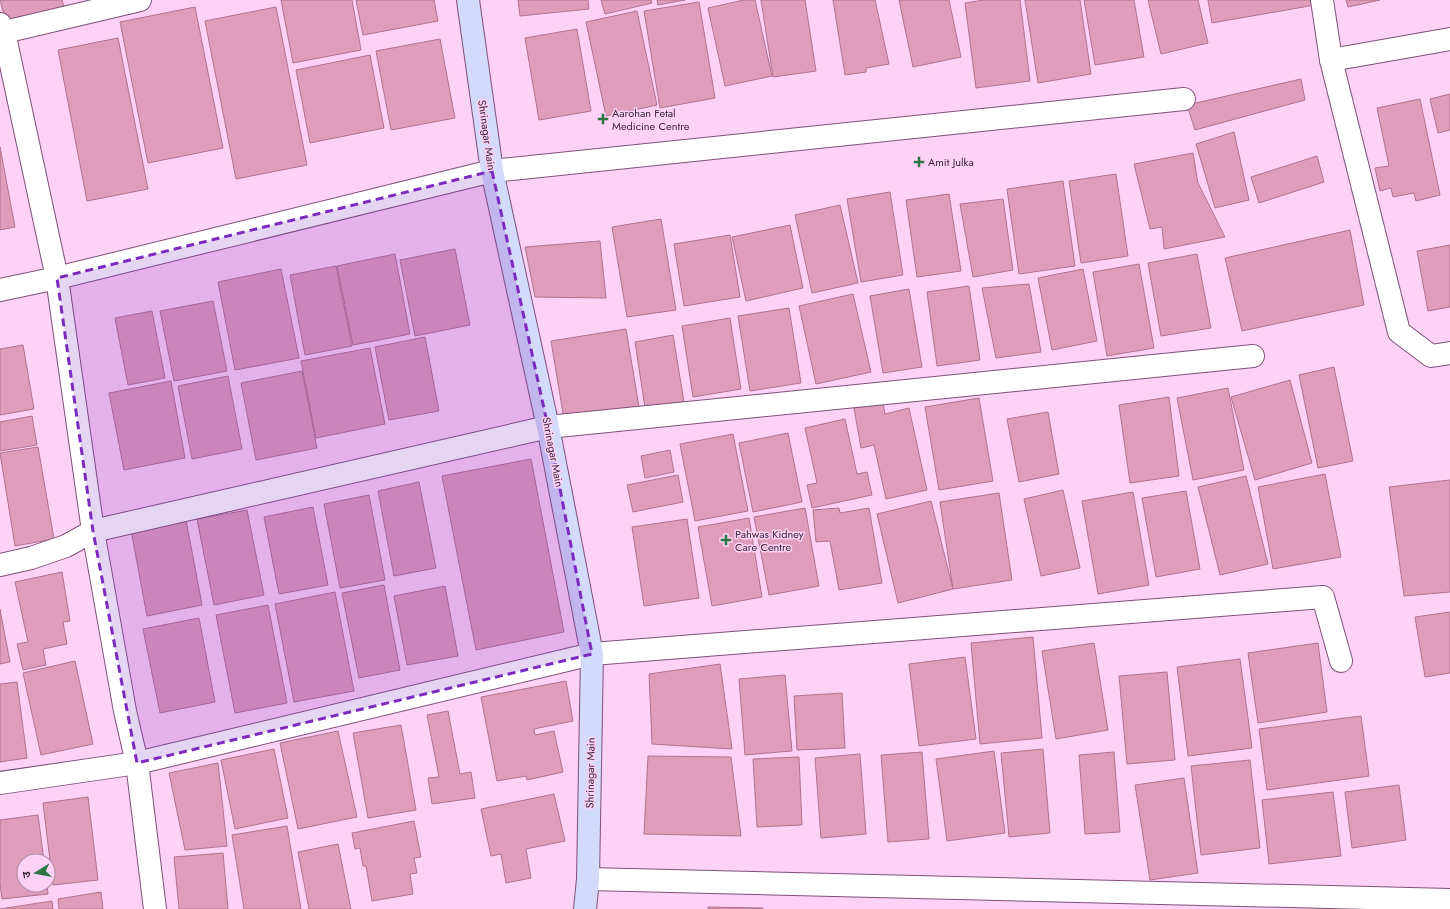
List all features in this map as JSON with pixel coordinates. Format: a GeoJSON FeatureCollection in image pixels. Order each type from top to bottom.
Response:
{"type":"FeatureCollection","features":[{"type":"Feature","properties":{"kind":"street"},"geometry":{"type":"LineString","coordinates":[[140,0],[1,30],[57,278],[93,531],[125,711],[137,763],[155,909]]}},
{"type":"Feature","properties":{"kind":"street","name":"Shrinagar Main"},"geometry":{"type":"LineString","coordinates":[[468,0],[492,171],[548,426],[592,654],[588,879],[585,909]]}},
{"type":"Feature","properties":{"kind":"street"},"geometry":{"type":"LineString","coordinates":[[1322,0],[1331,60],[1399,332],[1431,356],[1450,353]]}},
{"type":"Feature","properties":{"kind":"street"},"geometry":{"type":"LineString","coordinates":[[1331,60],[1450,39]]}},
{"type":"Feature","properties":{"kind":"street"},"geometry":{"type":"LineString","coordinates":[[0,290],[57,278],[492,171],[1184,99]]}},
{"type":"Feature","properties":{"kind":"street"},"geometry":{"type":"LineString","coordinates":[[0,566],[31,558],[66,546],[93,531],[548,426],[1253,356]]}},
{"type":"Feature","properties":{"kind":"street"},"geometry":{"type":"LineString","coordinates":[[0,783],[137,763],[592,654],[1323,597],[1341,661]]}},
{"type":"Feature","properties":{"kind":"street"},"geometry":{"type":"LineString","coordinates":[[588,879],[1450,900]]}},
{"type":"Feature","properties":{"kind":"highlighted area"},"geometry":{"type":"Polygon","coordinates":[[[492,171],[548,427],[592,654],[137,763],[93,531],[57,278],[492,171]]]}},
{"type":"Feature","properties":{"kind":"building"},"geometry":{"type":"Polygon","coordinates":[[[0,0],[62,0],[64,7],[7,25],[0,0]]]}},
{"type":"Feature","properties":{"kind":"building"},"geometry":{"type":"Polygon","coordinates":[[[281,0],[352,0],[361,50],[293,63],[281,0]]]}},
{"type":"Feature","properties":{"kind":"building"},"geometry":{"type":"Polygon","coordinates":[[[356,0],[434,0],[438,21],[363,35],[356,0]]]}},
{"type":"Feature","properties":{"kind":"building"},"geometry":{"type":"Polygon","coordinates":[[[518,0],[588,0],[589,9],[520,16],[518,0]]]}},
{"type":"Feature","properties":{"kind":"building"},"geometry":{"type":"Polygon","coordinates":[[[601,0],[651,0],[652,3],[605,14],[601,0]]]}},
{"type":"Feature","properties":{"kind":"building"},"geometry":{"type":"Polygon","coordinates":[[[657,0],[685,0],[658,5],[657,0]]]}},
{"type":"Feature","properties":{"kind":"building"},"geometry":{"type":"Polygon","coordinates":[[[744,0],[755,0],[772,76],[725,86],[708,8],[744,0]]]}},
{"type":"Feature","properties":{"kind":"building"},"geometry":{"type":"Polygon","coordinates":[[[761,0],[805,0],[816,71],[773,77],[761,0]]]}},
{"type":"Feature","properties":{"kind":"building"},"geometry":{"type":"Polygon","coordinates":[[[833,0],[875,0],[889,64],[866,68],[866,72],[845,75],[833,0]]]}},
{"type":"Feature","properties":{"kind":"building"},"geometry":{"type":"Polygon","coordinates":[[[899,0],[949,0],[961,57],[913,67],[899,0]]]}},
{"type":"Feature","properties":{"kind":"building"},"geometry":{"type":"Polygon","coordinates":[[[984,0],[1020,0],[1030,81],[976,88],[965,3],[984,0]]]}},
{"type":"Feature","properties":{"kind":"building"},"geometry":{"type":"Polygon","coordinates":[[[1025,0],[1080,0],[1091,74],[1038,83],[1025,0]]]}},
{"type":"Feature","properties":{"kind":"building"},"geometry":{"type":"Polygon","coordinates":[[[1084,0],[1134,0],[1144,57],[1095,65],[1084,0]]]}},
{"type":"Feature","properties":{"kind":"building"},"geometry":{"type":"Polygon","coordinates":[[[1148,0],[1198,0],[1208,43],[1161,54],[1148,0]]]}},
{"type":"Feature","properties":{"kind":"building"},"geometry":{"type":"Polygon","coordinates":[[[1208,0],[1314,0],[1315,5],[1212,23],[1208,0]]]}},
{"type":"Feature","properties":{"kind":"building"},"geometry":{"type":"Polygon","coordinates":[[[1346,0],[1380,0],[1348,7],[1346,0]]]}},
{"type":"Feature","properties":{"kind":"building"},"geometry":{"type":"Polygon","coordinates":[[[699,2],[715,98],[660,108],[644,11],[699,2]]]}},
{"type":"Feature","properties":{"kind":"building"},"geometry":{"type":"Polygon","coordinates":[[[195,7],[223,148],[148,163],[120,22],[195,7]]]}},
{"type":"Feature","properties":{"kind":"building"},"geometry":{"type":"Polygon","coordinates":[[[276,7],[307,165],[236,179],[205,21],[276,7]]]}},
{"type":"Feature","properties":{"kind":"building"},"geometry":{"type":"Polygon","coordinates":[[[637,11],[657,105],[606,116],[586,22],[637,11]]]}},
{"type":"Feature","properties":{"kind":"building"},"geometry":{"type":"Polygon","coordinates":[[[577,29],[591,111],[539,120],[525,38],[577,29]]]}},
{"type":"Feature","properties":{"kind":"building"},"geometry":{"type":"Polygon","coordinates":[[[118,38],[148,189],[87,201],[58,50],[118,38]]]}},
{"type":"Feature","properties":{"kind":"building"},"geometry":{"type":"Polygon","coordinates":[[[440,39],[455,118],[391,130],[376,51],[440,39]]]}},
{"type":"Feature","properties":{"kind":"building"},"geometry":{"type":"Polygon","coordinates":[[[370,55],[384,128],[310,143],[296,70],[370,55]]]}},
{"type":"Feature","properties":{"kind":"building"},"geometry":{"type":"Polygon","coordinates":[[[1301,79],[1305,100],[1195,130],[1187,105],[1301,79]]]}},
{"type":"Feature","properties":{"kind":"building"},"geometry":{"type":"Polygon","coordinates":[[[1450,94],[1450,130],[1438,133],[1430,99],[1450,94]]]}},
{"type":"Feature","properties":{"kind":"building"},"geometry":{"type":"Polygon","coordinates":[[[1420,99],[1440,195],[1416,201],[1414,193],[1393,197],[1391,188],[1380,191],[1375,168],[1389,166],[1377,108],[1420,99]]]}},
{"type":"Feature","properties":{"kind":"building"},"geometry":{"type":"Polygon","coordinates":[[[1234,132],[1249,200],[1215,208],[1196,144],[1234,132]]]}},
{"type":"Feature","properties":{"kind":"building"},"geometry":{"type":"Polygon","coordinates":[[[0,147],[15,227],[0,230],[0,147]]]}},
{"type":"Feature","properties":{"kind":"building"},"geometry":{"type":"Polygon","coordinates":[[[1193,153],[1198,183],[1225,237],[1164,249],[1162,227],[1150,229],[1134,164],[1193,153]]]}},
{"type":"Feature","properties":{"kind":"building"},"geometry":{"type":"Polygon","coordinates":[[[1317,156],[1324,182],[1259,203],[1251,177],[1317,156]]]}},
{"type":"Feature","properties":{"kind":"building"},"geometry":{"type":"Polygon","coordinates":[[[1116,174],[1128,256],[1081,263],[1069,181],[1116,174]]]}},
{"type":"Feature","properties":{"kind":"building"},"geometry":{"type":"Polygon","coordinates":[[[1063,181],[1075,266],[1019,274],[1007,189],[1063,181]]]}},
{"type":"Feature","properties":{"kind":"building"},"geometry":{"type":"Polygon","coordinates":[[[890,192],[903,275],[861,282],[847,199],[890,192]]]}},
{"type":"Feature","properties":{"kind":"building"},"geometry":{"type":"Polygon","coordinates":[[[949,194],[961,271],[917,277],[906,200],[949,194]]]}},
{"type":"Feature","properties":{"kind":"building"},"geometry":{"type":"Polygon","coordinates":[[[1003,199],[1013,270],[973,277],[960,204],[1003,199]]]}},
{"type":"Feature","properties":{"kind":"building"},"geometry":{"type":"Polygon","coordinates":[[[840,205],[858,283],[812,293],[795,215],[840,205]]]}},
{"type":"Feature","properties":{"kind":"building"},"geometry":{"type":"Polygon","coordinates":[[[661,219],[676,310],[627,317],[612,227],[661,219]]]}},
{"type":"Feature","properties":{"kind":"building"},"geometry":{"type":"Polygon","coordinates":[[[790,225],[803,288],[746,301],[732,237],[790,225]]]}},
{"type":"Feature","properties":{"kind":"building"},"geometry":{"type":"Polygon","coordinates":[[[1350,230],[1364,305],[1242,331],[1225,258],[1350,230]]]}},
{"type":"Feature","properties":{"kind":"building"},"geometry":{"type":"Polygon","coordinates":[[[730,235],[740,297],[684,306],[674,244],[730,235]]]}},
{"type":"Feature","properties":{"kind":"building"},"geometry":{"type":"Polygon","coordinates":[[[600,241],[606,298],[535,297],[525,247],[600,241]]]}},
{"type":"Feature","properties":{"kind":"building"},"geometry":{"type":"Polygon","coordinates":[[[1450,245],[1450,307],[1428,311],[1417,251],[1450,245]]]}},
{"type":"Feature","properties":{"kind":"building"},"geometry":{"type":"Polygon","coordinates":[[[455,249],[470,325],[415,336],[400,260],[455,249]]]}},
{"type":"Feature","properties":{"kind":"building"},"geometry":{"type":"Polygon","coordinates":[[[395,254],[410,334],[353,345],[337,266],[395,254]]]}},
{"type":"Feature","properties":{"kind":"building"},"geometry":{"type":"Polygon","coordinates":[[[1197,254],[1211,328],[1161,336],[1148,263],[1197,254]]]}},
{"type":"Feature","properties":{"kind":"building"},"geometry":{"type":"Polygon","coordinates":[[[1139,264],[1154,348],[1107,356],[1093,272],[1139,264]]]}},
{"type":"Feature","properties":{"kind":"building"},"geometry":{"type":"Polygon","coordinates":[[[336,266],[352,346],[305,355],[290,275],[336,266]]]}},
{"type":"Feature","properties":{"kind":"building"},"geometry":{"type":"Polygon","coordinates":[[[281,269],[299,358],[235,370],[218,282],[281,269]]]}},
{"type":"Feature","properties":{"kind":"building"},"geometry":{"type":"Polygon","coordinates":[[[1083,269],[1097,341],[1052,350],[1038,278],[1083,269]]]}},
{"type":"Feature","properties":{"kind":"building"},"geometry":{"type":"Polygon","coordinates":[[[1029,284],[1041,352],[996,358],[982,288],[1029,284]]]}},
{"type":"Feature","properties":{"kind":"building"},"geometry":{"type":"Polygon","coordinates":[[[969,286],[980,360],[937,366],[927,292],[969,286]]]}},
{"type":"Feature","properties":{"kind":"building"},"geometry":{"type":"Polygon","coordinates":[[[909,289],[922,367],[883,373],[870,296],[909,289]]]}},
{"type":"Feature","properties":{"kind":"building"},"geometry":{"type":"Polygon","coordinates":[[[853,294],[871,372],[816,384],[799,306],[853,294]]]}},
{"type":"Feature","properties":{"kind":"building"},"geometry":{"type":"Polygon","coordinates":[[[213,301],[227,371],[174,381],[160,311],[213,301]]]}},
{"type":"Feature","properties":{"kind":"building"},"geometry":{"type":"Polygon","coordinates":[[[789,308],[801,383],[750,391],[738,316],[789,308]]]}},
{"type":"Feature","properties":{"kind":"building"},"geometry":{"type":"Polygon","coordinates":[[[152,311],[165,378],[128,385],[115,318],[152,311]]]}},
{"type":"Feature","properties":{"kind":"building"},"geometry":{"type":"Polygon","coordinates":[[[730,318],[741,389],[693,397],[682,326],[730,318]]]}},
{"type":"Feature","properties":{"kind":"building"},"geometry":{"type":"Polygon","coordinates":[[[626,329],[639,407],[564,419],[551,341],[626,329]]]}},
{"type":"Feature","properties":{"kind":"building"},"geometry":{"type":"Polygon","coordinates":[[[673,335],[685,408],[646,414],[635,342],[673,335]]]}},
{"type":"Feature","properties":{"kind":"building"},"geometry":{"type":"Polygon","coordinates":[[[425,337],[439,411],[389,420],[375,347],[425,337]]]}},
{"type":"Feature","properties":{"kind":"building"},"geometry":{"type":"Polygon","coordinates":[[[23,345],[34,409],[0,415],[0,349],[23,345]]]}},
{"type":"Feature","properties":{"kind":"building"},"geometry":{"type":"Polygon","coordinates":[[[370,348],[385,424],[316,438],[301,361],[370,348]]]}},
{"type":"Feature","properties":{"kind":"building"},"geometry":{"type":"Polygon","coordinates":[[[1334,367],[1353,461],[1318,468],[1299,375],[1334,367]]]}},
{"type":"Feature","properties":{"kind":"building"},"geometry":{"type":"Polygon","coordinates":[[[302,371],[317,448],[256,460],[241,383],[302,371]]]}},
{"type":"Feature","properties":{"kind":"building"},"geometry":{"type":"Polygon","coordinates":[[[228,376],[242,449],[192,459],[178,386],[228,376]]]}},
{"type":"Feature","properties":{"kind":"building"},"geometry":{"type":"Polygon","coordinates":[[[1290,380],[1312,463],[1255,480],[1231,397],[1290,380]]]}},
{"type":"Feature","properties":{"kind":"building"},"geometry":{"type":"Polygon","coordinates":[[[171,381],[185,458],[124,470],[109,393],[171,381]]]}},
{"type":"Feature","properties":{"kind":"building"},"geometry":{"type":"Polygon","coordinates":[[[1228,388],[1244,470],[1193,480],[1177,398],[1228,388]]]}},
{"type":"Feature","properties":{"kind":"building"},"geometry":{"type":"Polygon","coordinates":[[[1169,397],[1179,476],[1130,483],[1119,405],[1169,397]]]}},
{"type":"Feature","properties":{"kind":"building"},"geometry":{"type":"Polygon","coordinates":[[[979,398],[993,481],[939,490],[925,407],[979,398]]]}},
{"type":"Feature","properties":{"kind":"building"},"geometry":{"type":"Polygon","coordinates":[[[883,403],[885,414],[909,408],[927,490],[886,499],[874,445],[861,448],[854,408],[883,403]]]}},
{"type":"Feature","properties":{"kind":"building"},"geometry":{"type":"Polygon","coordinates":[[[1048,412],[1059,474],[1019,482],[1007,419],[1048,412]]]}},
{"type":"Feature","properties":{"kind":"building"},"geometry":{"type":"Polygon","coordinates":[[[32,416],[37,445],[0,451],[0,422],[32,416]]]}},
{"type":"Feature","properties":{"kind":"building"},"geometry":{"type":"Polygon","coordinates":[[[845,419],[857,474],[867,472],[872,495],[812,508],[807,485],[817,483],[805,428],[845,419]]]}},
{"type":"Feature","properties":{"kind":"building"},"geometry":{"type":"Polygon","coordinates":[[[788,433],[802,502],[753,512],[739,443],[788,433]]]}},
{"type":"Feature","properties":{"kind":"building"},"geometry":{"type":"Polygon","coordinates":[[[733,434],[748,511],[695,521],[680,444],[733,434]]]}},
{"type":"Feature","properties":{"kind":"building"},"geometry":{"type":"Polygon","coordinates":[[[38,447],[54,539],[15,546],[0,453],[38,447]]]}},
{"type":"Feature","properties":{"kind":"building"},"geometry":{"type":"Polygon","coordinates":[[[670,450],[674,472],[645,478],[641,456],[670,450]]]}},
{"type":"Feature","properties":{"kind":"building"},"geometry":{"type":"Polygon","coordinates":[[[531,459],[564,632],[476,650],[442,476],[531,459]]]}},
{"type":"Feature","properties":{"kind":"building"},"geometry":{"type":"Polygon","coordinates":[[[1325,474],[1341,557],[1273,569],[1258,487],[1325,474]]]}},
{"type":"Feature","properties":{"kind":"building"},"geometry":{"type":"Polygon","coordinates":[[[678,475],[683,502],[633,512],[627,485],[678,475]]]}},
{"type":"Feature","properties":{"kind":"building"},"geometry":{"type":"Polygon","coordinates":[[[1246,476],[1268,564],[1220,575],[1198,487],[1246,476]]]}},
{"type":"Feature","properties":{"kind":"building"},"geometry":{"type":"Polygon","coordinates":[[[1450,480],[1450,592],[1404,596],[1389,487],[1450,480]]]}},
{"type":"Feature","properties":{"kind":"building"},"geometry":{"type":"Polygon","coordinates":[[[419,482],[436,568],[394,576],[378,491],[419,482]]]}},
{"type":"Feature","properties":{"kind":"building"},"geometry":{"type":"Polygon","coordinates":[[[1063,490],[1080,568],[1041,576],[1024,499],[1063,490]]]}},
{"type":"Feature","properties":{"kind":"building"},"geometry":{"type":"Polygon","coordinates":[[[1186,491],[1200,569],[1156,577],[1142,498],[1186,491]]]}},
{"type":"Feature","properties":{"kind":"building"},"geometry":{"type":"Polygon","coordinates":[[[1133,492],[1149,585],[1098,594],[1082,501],[1133,492]]]}},
{"type":"Feature","properties":{"kind":"building"},"geometry":{"type":"Polygon","coordinates":[[[999,493],[1012,580],[953,589],[940,502],[999,493]]]}},
{"type":"Feature","properties":{"kind":"building"},"geometry":{"type":"Polygon","coordinates":[[[369,495],[385,580],[340,588],[324,504],[369,495]]]}},
{"type":"Feature","properties":{"kind":"building"},"geometry":{"type":"Polygon","coordinates":[[[931,501],[953,589],[898,603],[877,514],[931,501]]]}},
{"type":"Feature","properties":{"kind":"building"},"geometry":{"type":"Polygon","coordinates":[[[313,507],[328,585],[279,594],[264,517],[313,507]]]}},
{"type":"Feature","properties":{"kind":"building"},"geometry":{"type":"Polygon","coordinates":[[[805,508],[819,586],[769,595],[754,517],[805,508]]]}},
{"type":"Feature","properties":{"kind":"building"},"geometry":{"type":"Polygon","coordinates":[[[839,508],[840,513],[869,508],[882,583],[839,590],[830,541],[816,542],[813,510],[839,508]]]}},
{"type":"Feature","properties":{"kind":"building"},"geometry":{"type":"Polygon","coordinates":[[[247,510],[264,595],[214,605],[197,519],[247,510]]]}},
{"type":"Feature","properties":{"kind":"building"},"geometry":{"type":"Polygon","coordinates":[[[749,518],[762,597],[712,606],[698,527],[749,518]]]}},
{"type":"Feature","properties":{"kind":"building"},"geometry":{"type":"Polygon","coordinates":[[[687,519],[699,598],[644,606],[632,527],[687,519]]]}},
{"type":"Feature","properties":{"kind":"building"},"geometry":{"type":"Polygon","coordinates":[[[186,520],[202,605],[147,616],[131,530],[186,520]]]}},
{"type":"Feature","properties":{"kind":"building"},"geometry":{"type":"Polygon","coordinates":[[[62,572],[70,621],[63,622],[67,644],[43,649],[46,665],[23,670],[17,644],[28,642],[15,582],[62,572]]]}},
{"type":"Feature","properties":{"kind":"building"},"geometry":{"type":"Polygon","coordinates":[[[384,585],[400,670],[359,678],[342,593],[384,585]]]}},
{"type":"Feature","properties":{"kind":"building"},"geometry":{"type":"Polygon","coordinates":[[[445,586],[458,656],[407,665],[394,596],[445,586]]]}},
{"type":"Feature","properties":{"kind":"building"},"geometry":{"type":"Polygon","coordinates":[[[335,592],[354,691],[294,702],[275,604],[335,592]]]}},
{"type":"Feature","properties":{"kind":"building"},"geometry":{"type":"Polygon","coordinates":[[[268,605],[287,703],[235,713],[216,615],[268,605]]]}},
{"type":"Feature","properties":{"kind":"building"},"geometry":{"type":"Polygon","coordinates":[[[0,609],[10,662],[0,664],[0,609]]]}},
{"type":"Feature","properties":{"kind":"building"},"geometry":{"type":"Polygon","coordinates":[[[1450,612],[1450,673],[1425,677],[1415,617],[1450,612]]]}},
{"type":"Feature","properties":{"kind":"building"},"geometry":{"type":"Polygon","coordinates":[[[199,618],[215,702],[160,713],[143,629],[199,618]]]}},
{"type":"Feature","properties":{"kind":"building"},"geometry":{"type":"Polygon","coordinates":[[[1033,637],[1042,738],[980,744],[971,643],[1033,637]]]}},
{"type":"Feature","properties":{"kind":"building"},"geometry":{"type":"Polygon","coordinates":[[[1094,643],[1108,730],[1056,739],[1042,651],[1094,643]]]}},
{"type":"Feature","properties":{"kind":"building"},"geometry":{"type":"Polygon","coordinates":[[[1318,643],[1327,712],[1258,723],[1248,653],[1318,643]]]}},
{"type":"Feature","properties":{"kind":"building"},"geometry":{"type":"Polygon","coordinates":[[[965,657],[976,739],[919,746],[909,664],[965,657]]]}},
{"type":"Feature","properties":{"kind":"building"},"geometry":{"type":"Polygon","coordinates":[[[1240,659],[1252,748],[1188,756],[1177,667],[1240,659]]]}},
{"type":"Feature","properties":{"kind":"building"},"geometry":{"type":"Polygon","coordinates":[[[75,661],[93,744],[41,755],[23,673],[75,661]]]}},
{"type":"Feature","properties":{"kind":"building"},"geometry":{"type":"Polygon","coordinates":[[[720,664],[732,749],[652,744],[649,674],[720,664]]]}},
{"type":"Feature","properties":{"kind":"building"},"geometry":{"type":"Polygon","coordinates":[[[1167,672],[1175,760],[1127,764],[1119,676],[1167,672]]]}},
{"type":"Feature","properties":{"kind":"building"},"geometry":{"type":"Polygon","coordinates":[[[785,675],[792,751],[745,755],[739,679],[785,675]]]}},
{"type":"Feature","properties":{"kind":"building"},"geometry":{"type":"Polygon","coordinates":[[[566,681],[573,721],[534,729],[535,735],[554,731],[563,772],[527,780],[526,776],[497,781],[481,697],[566,681]]]}},
{"type":"Feature","properties":{"kind":"building"},"geometry":{"type":"Polygon","coordinates":[[[17,682],[27,758],[0,762],[0,684],[17,682]]]}},
{"type":"Feature","properties":{"kind":"building"},"geometry":{"type":"Polygon","coordinates":[[[842,693],[845,748],[797,750],[794,696],[842,693]]]}},
{"type":"Feature","properties":{"kind":"building"},"geometry":{"type":"Polygon","coordinates":[[[448,711],[460,774],[471,772],[475,798],[432,804],[428,778],[439,777],[427,715],[448,711]]]}},
{"type":"Feature","properties":{"kind":"building"},"geometry":{"type":"Polygon","coordinates":[[[1361,716],[1369,776],[1267,790],[1259,729],[1361,716]]]}},
{"type":"Feature","properties":{"kind":"building"},"geometry":{"type":"Polygon","coordinates":[[[401,725],[416,810],[368,818],[353,733],[401,725]]]}},
{"type":"Feature","properties":{"kind":"building"},"geometry":{"type":"Polygon","coordinates":[[[338,731],[357,817],[298,829],[280,743],[338,731]]]}},
{"type":"Feature","properties":{"kind":"building"},"geometry":{"type":"Polygon","coordinates":[[[274,749],[288,818],[235,829],[221,760],[274,749]]]}},
{"type":"Feature","properties":{"kind":"building"},"geometry":{"type":"Polygon","coordinates":[[[1043,749],[1050,833],[1009,837],[1001,753],[1043,749]]]}},
{"type":"Feature","properties":{"kind":"building"},"geometry":{"type":"Polygon","coordinates":[[[994,751],[1005,833],[947,841],[936,759],[994,751]]]}},
{"type":"Feature","properties":{"kind":"building"},"geometry":{"type":"Polygon","coordinates":[[[922,752],[929,839],[888,842],[881,755],[922,752]]]}},
{"type":"Feature","properties":{"kind":"building"},"geometry":{"type":"Polygon","coordinates":[[[1114,752],[1120,832],[1085,834],[1079,755],[1114,752]]]}},
{"type":"Feature","properties":{"kind":"building"},"geometry":{"type":"Polygon","coordinates":[[[860,754],[866,834],[821,838],[815,758],[860,754]]]}},
{"type":"Feature","properties":{"kind":"building"},"geometry":{"type":"Polygon","coordinates":[[[648,756],[731,757],[741,836],[644,834],[648,756]]]}},
{"type":"Feature","properties":{"kind":"building"},"geometry":{"type":"Polygon","coordinates":[[[799,757],[802,825],[757,827],[753,759],[799,757]]]}},
{"type":"Feature","properties":{"kind":"building"},"geometry":{"type":"Polygon","coordinates":[[[1250,760],[1260,848],[1201,855],[1191,766],[1250,760]]]}},
{"type":"Feature","properties":{"kind":"building"},"geometry":{"type":"Polygon","coordinates":[[[218,763],[227,846],[185,850],[169,773],[218,763]]]}},
{"type":"Feature","properties":{"kind":"building"},"geometry":{"type":"Polygon","coordinates":[[[1184,778],[1198,873],[1150,880],[1135,785],[1184,778]]]}},
{"type":"Feature","properties":{"kind":"building"},"geometry":{"type":"Polygon","coordinates":[[[1399,785],[1406,840],[1352,848],[1345,792],[1399,785]]]}},
{"type":"Feature","properties":{"kind":"building"},"geometry":{"type":"Polygon","coordinates":[[[1333,792],[1341,856],[1269,864],[1262,800],[1333,792]]]}},
{"type":"Feature","properties":{"kind":"building"},"geometry":{"type":"Polygon","coordinates":[[[554,794],[565,841],[526,849],[531,878],[506,883],[501,854],[491,856],[481,809],[554,794]]]}},
{"type":"Feature","properties":{"kind":"building"},"geometry":{"type":"Polygon","coordinates":[[[88,797],[98,880],[56,885],[56,853],[49,853],[43,803],[88,797]]]}},
{"type":"Feature","properties":{"kind":"building"},"geometry":{"type":"Polygon","coordinates":[[[38,815],[43,853],[16,853],[16,893],[48,894],[2,899],[0,884],[0,820],[38,815]]]}},
{"type":"Feature","properties":{"kind":"building"},"geometry":{"type":"Polygon","coordinates":[[[414,821],[421,857],[414,858],[417,873],[410,874],[413,894],[372,901],[366,866],[363,866],[360,848],[355,849],[352,833],[414,821]]]}},
{"type":"Feature","properties":{"kind":"building"},"geometry":{"type":"Polygon","coordinates":[[[287,826],[301,909],[244,909],[232,835],[287,826]]]}},
{"type":"Feature","properties":{"kind":"building"},"geometry":{"type":"Polygon","coordinates":[[[338,844],[351,909],[309,909],[298,852],[338,844]]]}},
{"type":"Feature","properties":{"kind":"building"},"geometry":{"type":"Polygon","coordinates":[[[223,853],[228,909],[179,909],[174,857],[223,853]]]}},
{"type":"Feature","properties":{"kind":"building"},"geometry":{"type":"Polygon","coordinates":[[[101,892],[103,909],[59,909],[58,899],[101,892]]]}},
{"type":"Feature","properties":{"kind":"building"},"geometry":{"type":"Polygon","coordinates":[[[52,901],[53,909],[0,909],[52,901]]]}},
{"type":"Feature","properties":{"kind":"building"},"geometry":{"type":"Polygon","coordinates":[[[708,907],[763,908],[763,909],[708,909],[708,907]]]}},
{"type":"Feature","properties":{"kind":"place","name":"Aarohan Fetal Medicine Centre"},"geometry":{"type":"Point","coordinates":[603,119]}},
{"type":"Feature","properties":{"kind":"place","name":"Amit Julka"},"geometry":{"type":"Point","coordinates":[919,162]}},
{"type":"Feature","properties":{"kind":"place","name":"Pahwas Kidney Care Centre"},"geometry":{"type":"Point","coordinates":[726,540]}}]}
